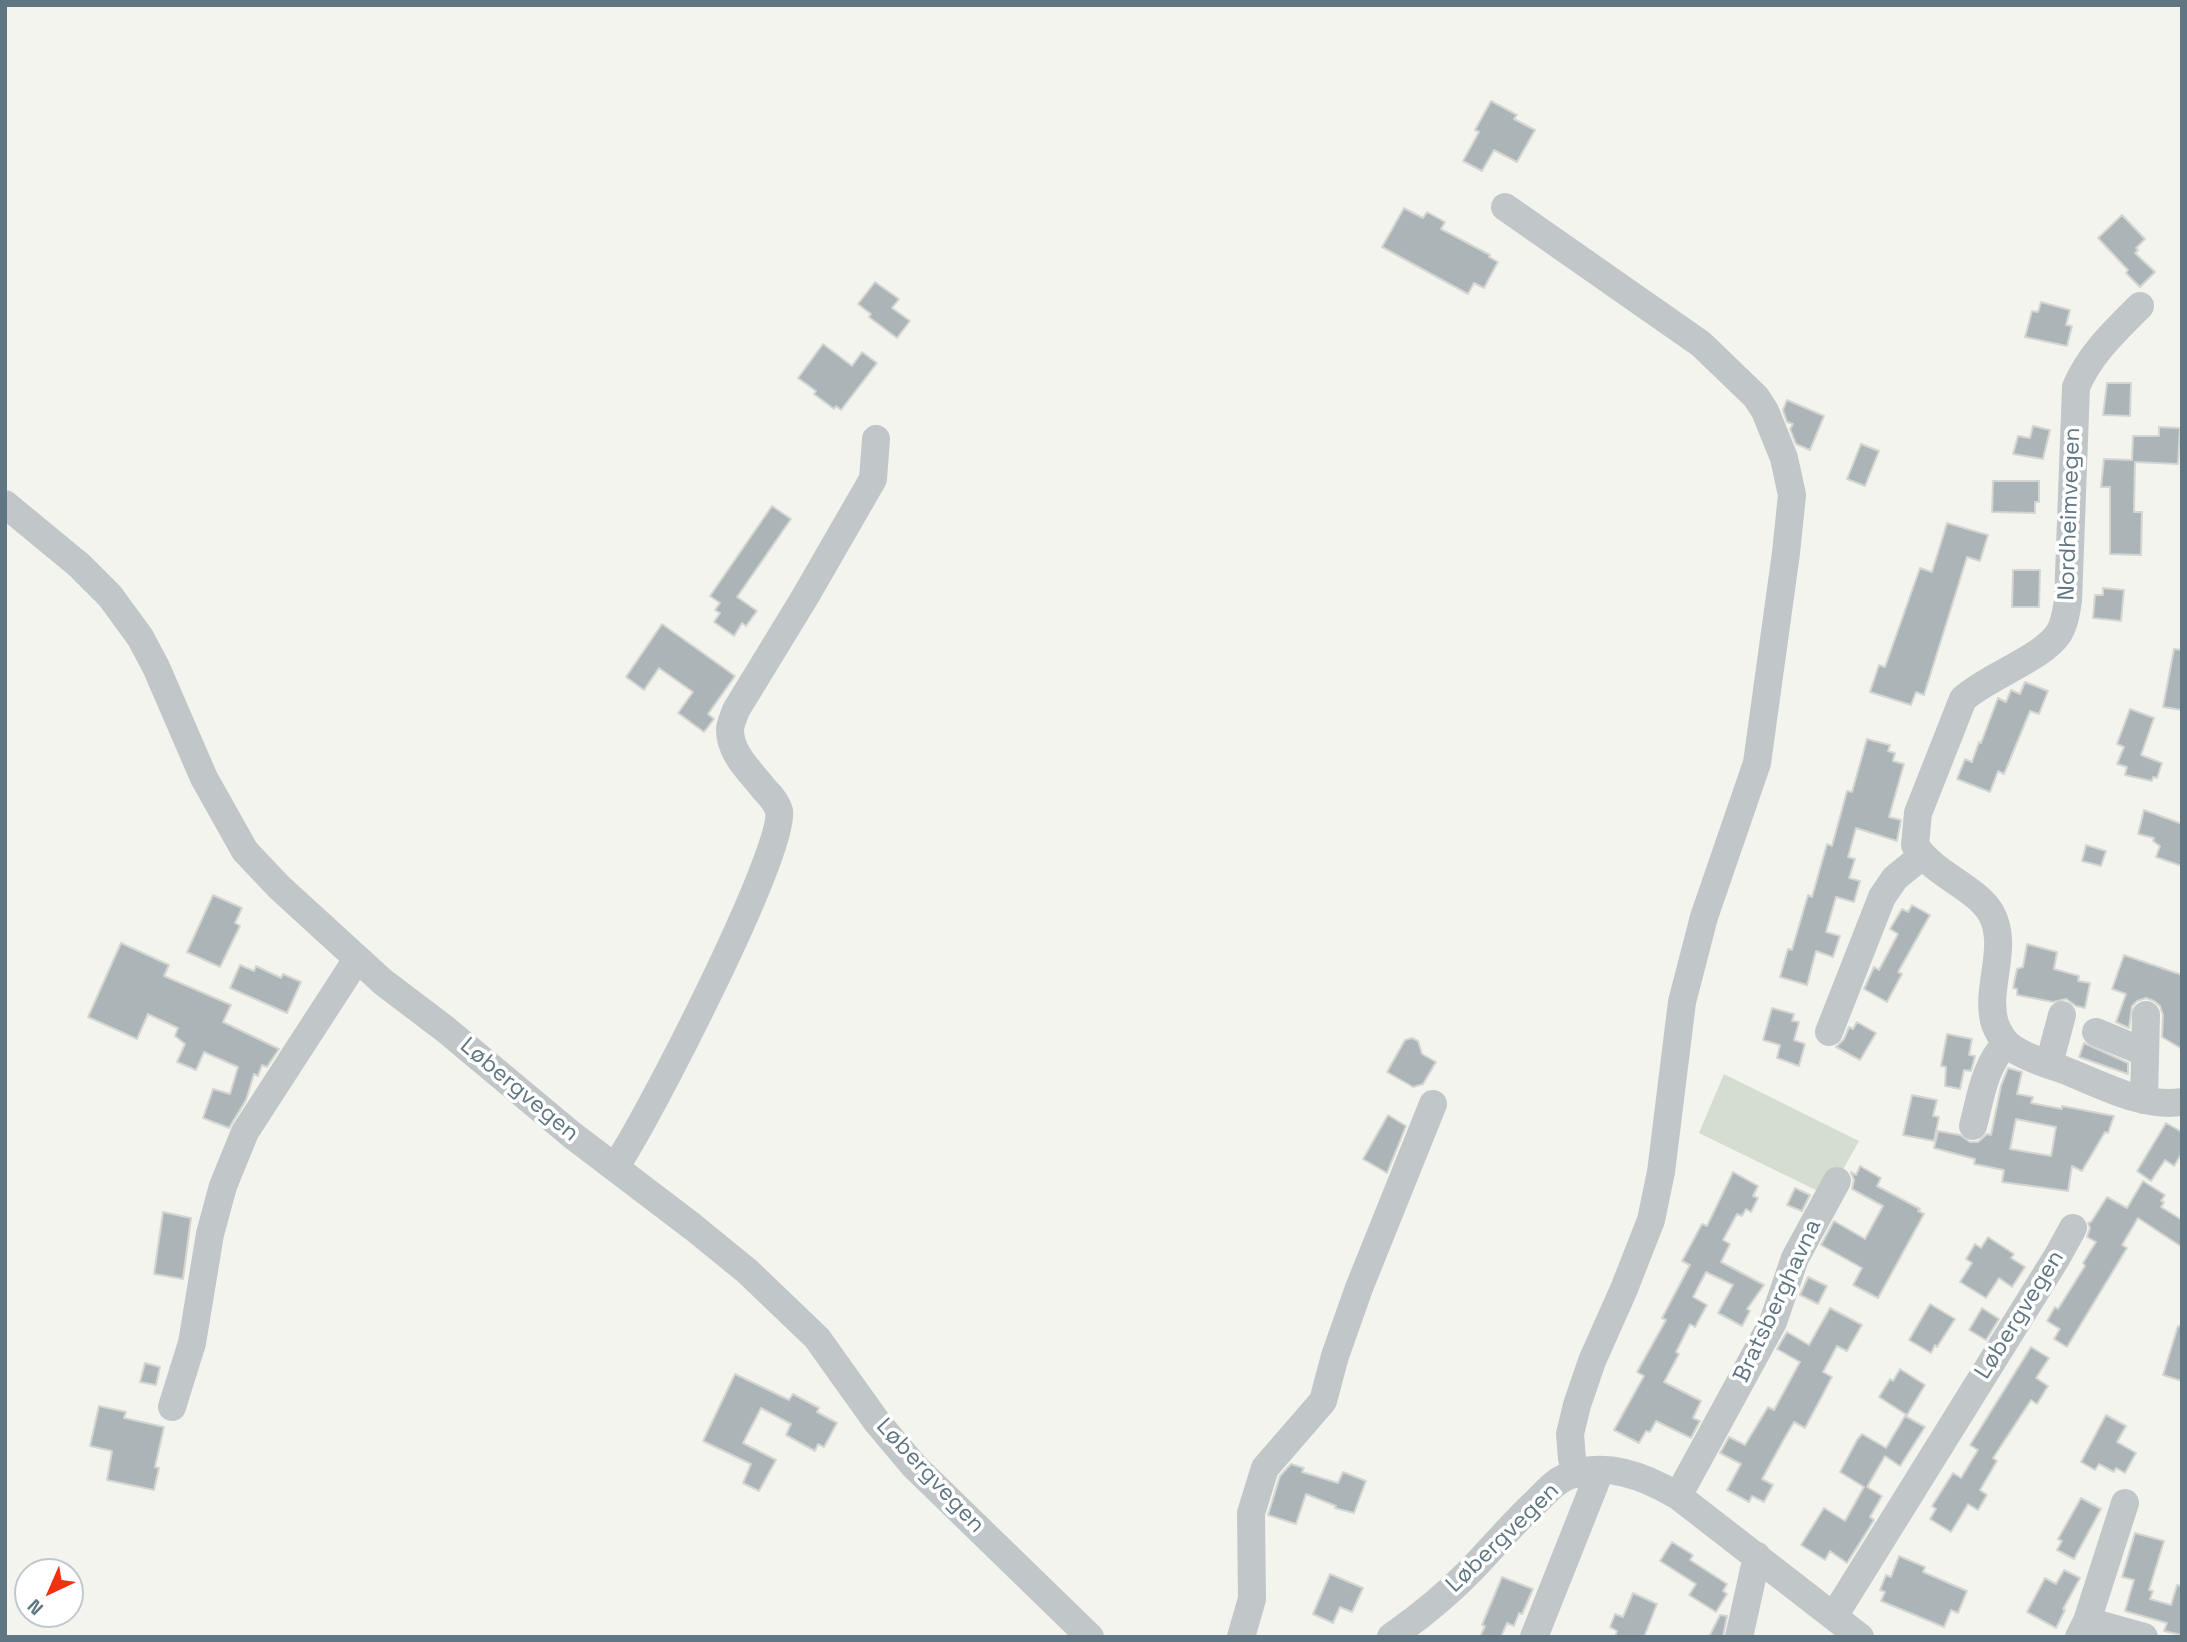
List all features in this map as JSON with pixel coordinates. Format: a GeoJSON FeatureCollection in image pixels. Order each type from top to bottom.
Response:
{"type":"FeatureCollection","features":[{"type":"Feature","properties":{"kind":"street"},"geometry":{"type":"LineString","coordinates":[[1505,207],[1618,288],[1693,337],[1756,397],[1765,411],[1784,458],[1792,495],[1757,763],[1704,917],[1682,1002],[1661,1172],[1651,1220],[1592,1361],[1577,1405],[1570,1434],[1572,1459],[1589,1472],[1632,1474],[1650,1480],[1678,1496],[1860,1637]]}},
{"type":"Feature","properties":{"kind":"street","name":"Nordheimvegen"},"geometry":{"type":"LineString","coordinates":[[1922,856],[1915,845],[1918,813],[1963,699],[2051,643],[2065,619],[2068,601],[2076,387],[2082,372],[2101,344],[2140,306]]}},
{"type":"Feature","properties":{"kind":"street"},"geometry":{"type":"LineString","coordinates":[[615,1167],[667,1074],[729,948],[757,888],[775,836],[779,811],[772,798],[739,759],[734,748],[730,730],[736,710],[873,479],[876,439]]}},
{"type":"Feature","properties":{"kind":"street","name":"Løbergvegen"},"geometry":{"type":"LineString","coordinates":[[5,504],[79,565],[110,596],[140,636],[204,778],[245,851],[279,887],[383,982],[445,1029],[572,1135],[747,1271],[817,1338],[877,1422],[914,1465],[1090,1637]]}},
{"type":"Feature","properties":{"kind":"street"},"geometry":{"type":"LineString","coordinates":[[1829,1032],[1882,897],[1895,877],[1922,856],[1984,904],[1995,921],[1997,949],[1992,1008],[1997,1029],[2006,1043],[2014,1050],[2144,1100],[2182,1102]]}},
{"type":"Feature","properties":{"kind":"street"},"geometry":{"type":"LineString","coordinates":[[172,1407],[192,1343],[210,1234],[223,1186],[245,1132],[357,959]]}},
{"type":"Feature","properties":{"kind":"street"},"geometry":{"type":"LineString","coordinates":[[2049,1064],[2062,1014]]}},
{"type":"Feature","properties":{"kind":"street"},"geometry":{"type":"LineString","coordinates":[[2144,1100],[2146,1015]]}},
{"type":"Feature","properties":{"kind":"street"},"geometry":{"type":"LineString","coordinates":[[2096,1032],[2144,1052]]}},
{"type":"Feature","properties":{"kind":"street"},"geometry":{"type":"LineString","coordinates":[[1973,1126],[1987,1070],[1994,1056],[2006,1043]]}},
{"type":"Feature","properties":{"kind":"street"},"geometry":{"type":"LineString","coordinates":[[1241,1637],[1252,1599],[1251,1513],[1265,1468],[1323,1401],[1335,1356],[1359,1288],[1433,1104]]}},
{"type":"Feature","properties":{"kind":"street","name":"Bratsberghavna"},"geometry":{"type":"LineString","coordinates":[[1678,1496],[1773,1322],[1795,1258],[1837,1181]]}},
{"type":"Feature","properties":{"kind":"street","name":"Løbergvegen"},"geometry":{"type":"LineString","coordinates":[[1834,1616],[2073,1228]]}},
{"type":"Feature","properties":{"kind":"street"},"geometry":{"type":"LineString","coordinates":[[1534,1637],[1589,1472]]}},
{"type":"Feature","properties":{"kind":"street","name":"Løbergvegen"},"geometry":{"type":"LineString","coordinates":[[1391,1637],[1441,1599],[1554,1484],[1566,1477],[1589,1472]]}},
{"type":"Feature","properties":{"kind":"street"},"geometry":{"type":"LineString","coordinates":[[2125,1503],[2083,1629],[2144,1637]]}},
{"type":"Feature","properties":{"kind":"street"},"geometry":{"type":"LineString","coordinates":[[1740,1637],[1757,1556]]}},
{"type":"Feature","properties":{"kind":"shaded area"},"geometry":{"type":"Polygon","coordinates":[[[1724,1074],[1859,1141],[1828,1196],[1699,1133],[1724,1074]]]}},
{"type":"Feature","properties":{"kind":"building"},"geometry":{"type":"Polygon","coordinates":[[[1491,101],[1517,115],[1514,119],[1535,130],[1517,162],[1494,150],[1482,171],[1463,161],[1479,132],[1475,130],[1491,101]]]}},
{"type":"Feature","properties":{"kind":"building"},"geometry":{"type":"Polygon","coordinates":[[[1404,208],[1423,218],[1427,212],[1445,222],[1441,229],[1498,262],[1484,288],[1474,283],[1468,294],[1382,247],[1404,208]]]}},
{"type":"Feature","properties":{"kind":"building"},"geometry":{"type":"Polygon","coordinates":[[[2122,215],[2145,239],[2135,253],[2155,272],[2140,287],[2098,238],[2122,215]]]}},
{"type":"Feature","properties":{"kind":"building"},"geometry":{"type":"Polygon","coordinates":[[[875,282],[899,299],[892,308],[910,321],[897,338],[869,317],[871,314],[858,304],[875,282]]]}},
{"type":"Feature","properties":{"kind":"building"},"geometry":{"type":"Polygon","coordinates":[[[2041,302],[2070,310],[2066,325],[2072,326],[2067,346],[2025,337],[2032,311],[2038,312],[2041,302]]]}},
{"type":"Feature","properties":{"kind":"building"},"geometry":{"type":"Polygon","coordinates":[[[823,344],[852,366],[862,352],[877,363],[841,410],[836,406],[834,409],[798,378],[823,344]]]}},
{"type":"Feature","properties":{"kind":"building"},"geometry":{"type":"Polygon","coordinates":[[[2107,383],[2131,383],[2130,416],[2103,415],[2107,383]]]}},
{"type":"Feature","properties":{"kind":"building"},"geometry":{"type":"Polygon","coordinates":[[[1787,400],[1824,416],[1810,450],[1796,444],[1790,429],[1793,424],[1787,422],[1783,410],[1787,400]]]}},
{"type":"Feature","properties":{"kind":"building"},"geometry":{"type":"Polygon","coordinates":[[[2033,426],[2050,430],[2043,459],[2013,454],[2018,436],[2030,438],[2033,426]]]}},
{"type":"Feature","properties":{"kind":"building"},"geometry":{"type":"Polygon","coordinates":[[[2159,427],[2180,428],[2178,464],[2135,462],[2134,512],[2142,512],[2141,555],[2110,554],[2110,487],[2101,487],[2104,459],[2132,460],[2133,436],[2159,436],[2159,427]]]}},
{"type":"Feature","properties":{"kind":"building"},"geometry":{"type":"Polygon","coordinates":[[[1861,444],[1879,451],[1865,486],[1847,479],[1861,444]]]}},
{"type":"Feature","properties":{"kind":"building"},"geometry":{"type":"Polygon","coordinates":[[[1993,481],[2039,481],[2039,502],[2035,502],[2035,513],[1992,512],[1993,481]]]}},
{"type":"Feature","properties":{"kind":"building"},"geometry":{"type":"Polygon","coordinates":[[[772,506],[791,519],[737,597],[757,611],[746,626],[742,623],[734,636],[714,622],[720,613],[715,610],[720,603],[710,596],[772,506]]]}},
{"type":"Feature","properties":{"kind":"building"},"geometry":{"type":"Polygon","coordinates":[[[1947,523],[1988,535],[1980,561],[1967,557],[1924,695],[1916,692],[1911,705],[1870,692],[1879,665],[1885,667],[1920,568],[1932,572],[1947,523]]]}},
{"type":"Feature","properties":{"kind":"building"},"geometry":{"type":"Polygon","coordinates":[[[2013,570],[2040,570],[2039,607],[2012,607],[2013,570]]]}},
{"type":"Feature","properties":{"kind":"building"},"geometry":{"type":"Polygon","coordinates":[[[2103,588],[2124,590],[2121,621],[2093,618],[2095,595],[2103,595],[2103,588]]]}},
{"type":"Feature","properties":{"kind":"building"},"geometry":{"type":"Polygon","coordinates":[[[662,624],[735,676],[708,714],[714,719],[704,732],[678,713],[693,692],[659,668],[644,690],[626,677],[662,624]]]}},
{"type":"Feature","properties":{"kind":"building"},"geometry":{"type":"Polygon","coordinates":[[[2174,649],[2182,650],[2182,710],[2163,707],[2174,649]]]}},
{"type":"Feature","properties":{"kind":"building"},"geometry":{"type":"Polygon","coordinates":[[[2025,682],[2048,691],[2039,714],[2030,711],[2004,774],[1998,771],[1990,792],[1957,779],[1965,759],[1972,762],[1998,698],[2006,702],[2011,690],[2020,694],[2025,682]]]}},
{"type":"Feature","properties":{"kind":"building"},"geometry":{"type":"Polygon","coordinates":[[[2130,709],[2154,718],[2141,755],[2162,763],[2157,778],[2153,777],[2152,781],[2125,775],[2127,767],[2117,764],[2124,747],[2117,744],[2130,709]]]}},
{"type":"Feature","properties":{"kind":"building"},"geometry":{"type":"Polygon","coordinates":[[[1867,739],[1890,745],[1888,751],[1895,753],[1893,761],[1904,764],[1889,817],[1901,820],[1897,841],[1856,828],[1848,857],[1855,859],[1849,878],[1860,881],[1854,902],[1836,897],[1826,932],[1840,936],[1833,957],[1816,951],[1807,985],[1780,977],[1788,949],[1792,950],[1808,895],[1812,897],[1827,844],[1832,846],[1847,791],[1852,792],[1867,739]]]}},
{"type":"Feature","properties":{"kind":"building"},"geometry":{"type":"Polygon","coordinates":[[[2144,810],[2182,824],[2182,866],[2156,857],[2160,846],[2153,841],[2154,838],[2138,834],[2144,810]]]}},
{"type":"Feature","properties":{"kind":"building"},"geometry":{"type":"Polygon","coordinates":[[[2086,845],[2106,851],[2101,866],[2082,861],[2086,845]]]}},
{"type":"Feature","properties":{"kind":"building"},"geometry":{"type":"Polygon","coordinates":[[[213,895],[242,908],[235,923],[240,926],[220,967],[187,952],[213,895]]]}},
{"type":"Feature","properties":{"kind":"building"},"geometry":{"type":"Polygon","coordinates":[[[1912,905],[1930,915],[1898,972],[1902,974],[1887,1002],[1864,989],[1874,967],[1879,970],[1898,934],[1890,929],[1902,909],[1908,912],[1912,905]]]}},
{"type":"Feature","properties":{"kind":"building"},"geometry":{"type":"Polygon","coordinates":[[[121,943],[169,965],[164,976],[231,1005],[223,1022],[279,1049],[267,1067],[262,1065],[258,1076],[254,1074],[246,1100],[229,1128],[203,1118],[213,1089],[230,1094],[238,1067],[204,1052],[196,1070],[177,1062],[185,1044],[175,1036],[178,1028],[148,1014],[137,1039],[88,1017],[121,943]]]}},
{"type":"Feature","properties":{"kind":"building"},"geometry":{"type":"Polygon","coordinates":[[[2027,944],[2057,952],[2054,969],[2079,976],[2078,981],[2090,983],[2085,1008],[2066,999],[2053,1002],[2017,995],[2017,989],[2013,988],[2017,969],[2023,967],[2027,944]]]}},
{"type":"Feature","properties":{"kind":"building"},"geometry":{"type":"Polygon","coordinates":[[[2124,955],[2182,975],[2182,1049],[2162,1037],[2163,1015],[2160,1006],[2154,1001],[2146,998],[2132,1006],[2129,1028],[2116,1022],[2126,994],[2112,989],[2124,955]]]}},
{"type":"Feature","properties":{"kind":"building"},"geometry":{"type":"Polygon","coordinates":[[[240,965],[254,971],[256,966],[281,978],[283,974],[301,982],[287,1013],[230,988],[240,965]]]}},
{"type":"Feature","properties":{"kind":"building"},"geometry":{"type":"Polygon","coordinates":[[[1772,1008],[1794,1014],[1792,1021],[1799,1022],[1794,1040],[1805,1044],[1799,1066],[1777,1058],[1780,1045],[1763,1040],[1772,1008]]]}},
{"type":"Feature","properties":{"kind":"building"},"geometry":{"type":"Polygon","coordinates":[[[1857,1022],[1876,1033],[1860,1060],[1836,1047],[1844,1039],[1849,1027],[1853,1029],[1857,1022]]]}},
{"type":"Feature","properties":{"kind":"building"},"geometry":{"type":"Polygon","coordinates":[[[1947,1034],[1972,1039],[1969,1055],[1975,1056],[1971,1071],[1964,1070],[1960,1089],[1945,1086],[1946,1067],[1941,1066],[1947,1034]]]}},
{"type":"Feature","properties":{"kind":"building"},"geometry":{"type":"Polygon","coordinates":[[[1412,1038],[1418,1041],[1422,1054],[1436,1062],[1423,1084],[1413,1087],[1387,1072],[1405,1040],[1412,1038]]]}},
{"type":"Feature","properties":{"kind":"building"},"geometry":{"type":"Polygon","coordinates":[[[2084,1043],[2128,1063],[2128,1074],[2079,1057],[2084,1043]]]}},
{"type":"Feature","properties":{"kind":"building"},"geometry":{"type":"Polygon","coordinates":[[[2008,1068],[2022,1072],[2017,1094],[2033,1097],[2031,1103],[2114,1116],[2108,1133],[2105,1132],[2082,1171],[2072,1166],[2068,1191],[2002,1182],[2004,1170],[1974,1164],[1975,1159],[1934,1148],[1938,1131],[1960,1135],[1970,1142],[1978,1142],[1987,1134],[1991,1135],[2001,1086],[2008,1068]],[[2016,1119],[2010,1149],[2051,1156],[2056,1127],[2016,1119]]]}},
{"type":"Feature","properties":{"kind":"building"},"geometry":{"type":"Polygon","coordinates":[[[1912,1095],[1937,1100],[1933,1116],[1939,1117],[1934,1141],[1903,1135],[1912,1095]]]}},
{"type":"Feature","properties":{"kind":"building"},"geometry":{"type":"Polygon","coordinates":[[[1388,1115],[1406,1126],[1387,1173],[1363,1159],[1388,1115]]]}},
{"type":"Feature","properties":{"kind":"building"},"geometry":{"type":"Polygon","coordinates":[[[2166,1123],[2182,1132],[2182,1153],[2174,1166],[2165,1160],[2151,1181],[2137,1171],[2166,1123]]]}},
{"type":"Feature","properties":{"kind":"building"},"geometry":{"type":"Polygon","coordinates":[[[1860,1166],[1881,1178],[1877,1186],[1920,1209],[1918,1211],[1924,1214],[1878,1298],[1853,1285],[1862,1268],[1821,1245],[1834,1221],[1865,1239],[1883,1206],[1852,1189],[1854,1180],[1851,1172],[1856,1175],[1860,1166]]]}},
{"type":"Feature","properties":{"kind":"building"},"geometry":{"type":"Polygon","coordinates":[[[1733,1172],[1758,1186],[1753,1196],[1758,1198],[1751,1212],[1746,1209],[1742,1216],[1737,1214],[1723,1240],[1730,1244],[1721,1262],[1764,1285],[1747,1309],[1750,1311],[1742,1326],[1718,1313],[1733,1285],[1706,1272],[1693,1297],[1707,1305],[1695,1327],[1690,1324],[1676,1352],[1679,1354],[1664,1382],[1701,1401],[1693,1418],[1700,1421],[1691,1438],[1656,1421],[1639,1443],[1614,1430],[1644,1376],[1637,1372],[1666,1320],[1662,1318],[1690,1265],[1682,1261],[1702,1224],[1707,1226],[1733,1172]]]}},
{"type":"Feature","properties":{"kind":"building"},"geometry":{"type":"Polygon","coordinates":[[[2143,1181],[2165,1195],[2161,1207],[2182,1220],[2182,1247],[2138,1218],[2122,1245],[2127,1248],[2067,1347],[2054,1339],[2060,1329],[2047,1321],[2055,1307],[2058,1309],[2085,1266],[2083,1263],[2096,1242],[2087,1237],[2090,1228],[2088,1223],[2107,1197],[2127,1208],[2143,1181]]]}},
{"type":"Feature","properties":{"kind":"building"},"geometry":{"type":"Polygon","coordinates":[[[1795,1188],[1810,1195],[1802,1211],[1787,1205],[1795,1188]]]}},
{"type":"Feature","properties":{"kind":"building"},"geometry":{"type":"Polygon","coordinates":[[[163,1212],[191,1218],[183,1279],[154,1274],[163,1212]]]}},
{"type":"Feature","properties":{"kind":"building"},"geometry":{"type":"Polygon","coordinates":[[[1988,1237],[2014,1254],[2011,1258],[2025,1267],[2012,1287],[1999,1278],[1986,1298],[1960,1282],[1972,1263],[1966,1259],[1975,1244],[1981,1248],[1988,1237]]]}},
{"type":"Feature","properties":{"kind":"building"},"geometry":{"type":"Polygon","coordinates":[[[1808,1277],[1827,1286],[1818,1304],[1800,1295],[1808,1277]]]}},
{"type":"Feature","properties":{"kind":"building"},"geometry":{"type":"Polygon","coordinates":[[[1930,1304],[1955,1319],[1931,1353],[1909,1340],[1930,1304]]]}},
{"type":"Feature","properties":{"kind":"building"},"geometry":{"type":"Polygon","coordinates":[[[1830,1308],[1862,1325],[1847,1351],[1837,1346],[1823,1372],[1832,1377],[1805,1428],[1794,1422],[1784,1439],[1762,1479],[1773,1485],[1764,1502],[1752,1496],[1749,1502],[1727,1490],[1741,1464],[1720,1453],[1729,1437],[1745,1445],[1768,1407],[1774,1410],[1800,1362],[1777,1349],[1787,1332],[1809,1345],[1830,1308]]]}},
{"type":"Feature","properties":{"kind":"building"},"geometry":{"type":"Polygon","coordinates":[[[1982,1308],[1999,1319],[1986,1340],[1969,1330],[1982,1308]]]}},
{"type":"Feature","properties":{"kind":"building"},"geometry":{"type":"Polygon","coordinates":[[[2178,1326],[2182,1326],[2182,1381],[2163,1375],[2178,1326]]]}},
{"type":"Feature","properties":{"kind":"building"},"geometry":{"type":"Polygon","coordinates":[[[2031,1347],[2049,1358],[2036,1378],[2048,1386],[2037,1404],[2031,1400],[1993,1458],[1997,1461],[1980,1490],[1987,1495],[1978,1510],[1968,1504],[1951,1532],[1930,1519],[1936,1509],[1932,1506],[1953,1473],[1961,1478],[1978,1450],[1970,1445],[2031,1347]]]}},
{"type":"Feature","properties":{"kind":"building"},"geometry":{"type":"Polygon","coordinates":[[[145,1363],[160,1367],[156,1385],[140,1382],[145,1363]]]}},
{"type":"Feature","properties":{"kind":"building"},"geometry":{"type":"Polygon","coordinates":[[[1900,1369],[1925,1385],[1907,1415],[1879,1397],[1900,1369]]]}},
{"type":"Feature","properties":{"kind":"building"},"geometry":{"type":"Polygon","coordinates":[[[735,1374],[789,1400],[793,1394],[819,1408],[817,1412],[837,1423],[824,1447],[818,1444],[815,1451],[786,1435],[791,1424],[761,1408],[743,1443],[776,1460],[759,1491],[743,1483],[751,1464],[703,1441],[735,1374]]]}},
{"type":"Feature","properties":{"kind":"building"},"geometry":{"type":"Polygon","coordinates":[[[99,1406],[126,1412],[124,1418],[164,1427],[155,1467],[159,1468],[154,1490],[107,1480],[112,1451],[90,1446],[99,1406]]]}},
{"type":"Feature","properties":{"kind":"building"},"geometry":{"type":"Polygon","coordinates":[[[2106,1415],[2126,1426],[2117,1442],[2136,1453],[2125,1473],[2116,1468],[2114,1472],[2099,1464],[2095,1470],[2081,1462],[2106,1415]]]}},
{"type":"Feature","properties":{"kind":"building"},"geometry":{"type":"Polygon","coordinates":[[[1905,1416],[1925,1427],[1900,1466],[1885,1456],[1867,1487],[1882,1496],[1870,1517],[1874,1520],[1847,1563],[1830,1551],[1825,1560],[1801,1545],[1824,1508],[1845,1521],[1864,1487],[1840,1472],[1857,1440],[1862,1434],[1886,1448],[1905,1416]]]}},
{"type":"Feature","properties":{"kind":"building"},"geometry":{"type":"Polygon","coordinates":[[[1291,1464],[1304,1468],[1302,1472],[1338,1483],[1343,1472],[1366,1481],[1354,1513],[1335,1508],[1336,1506],[1306,1494],[1296,1524],[1268,1515],[1280,1476],[1291,1464]]]}},
{"type":"Feature","properties":{"kind":"building"},"geometry":{"type":"Polygon","coordinates":[[[2081,1498],[2101,1509],[2074,1559],[2057,1550],[2062,1541],[2058,1539],[2081,1498]]]}},
{"type":"Feature","properties":{"kind":"building"},"geometry":{"type":"Polygon","coordinates":[[[2135,1533],[2164,1541],[2149,1590],[2153,1591],[2150,1599],[2171,1605],[2177,1585],[2182,1586],[2182,1635],[2164,1631],[2167,1623],[2125,1611],[2134,1580],[2122,1577],[2135,1533]]]}},
{"type":"Feature","properties":{"kind":"building"},"geometry":{"type":"Polygon","coordinates":[[[1672,1542],[1693,1555],[1690,1560],[1727,1584],[1723,1591],[1727,1594],[1716,1612],[1689,1595],[1696,1584],[1660,1561],[1672,1542]]]}},
{"type":"Feature","properties":{"kind":"building"},"geometry":{"type":"Polygon","coordinates":[[[1899,1556],[1925,1567],[1923,1572],[1967,1591],[1958,1613],[1951,1610],[1944,1627],[1881,1601],[1885,1592],[1880,1590],[1886,1575],[1891,1577],[1899,1556]]]}},
{"type":"Feature","properties":{"kind":"building"},"geometry":{"type":"Polygon","coordinates":[[[2064,1570],[2080,1578],[2056,1628],[2027,1612],[2045,1578],[2056,1584],[2064,1570]]]}},
{"type":"Feature","properties":{"kind":"building"},"geometry":{"type":"Polygon","coordinates":[[[1330,1574],[1363,1588],[1352,1612],[1340,1607],[1333,1623],[1313,1614],[1330,1574]]]}},
{"type":"Feature","properties":{"kind":"building"},"geometry":{"type":"Polygon","coordinates":[[[1502,1577],[1533,1589],[1514,1626],[1507,1623],[1501,1637],[1480,1637],[1485,1626],[1482,1625],[1502,1577]]]}},
{"type":"Feature","properties":{"kind":"building"},"geometry":{"type":"Polygon","coordinates":[[[1633,1593],[1657,1604],[1644,1637],[1615,1637],[1617,1631],[1610,1627],[1615,1614],[1623,1617],[1633,1593]]]}},
{"type":"Feature","properties":{"kind":"building"},"geometry":{"type":"Polygon","coordinates":[[[1720,1615],[1727,1616],[1723,1637],[1709,1637],[1720,1615]]]}}]}
